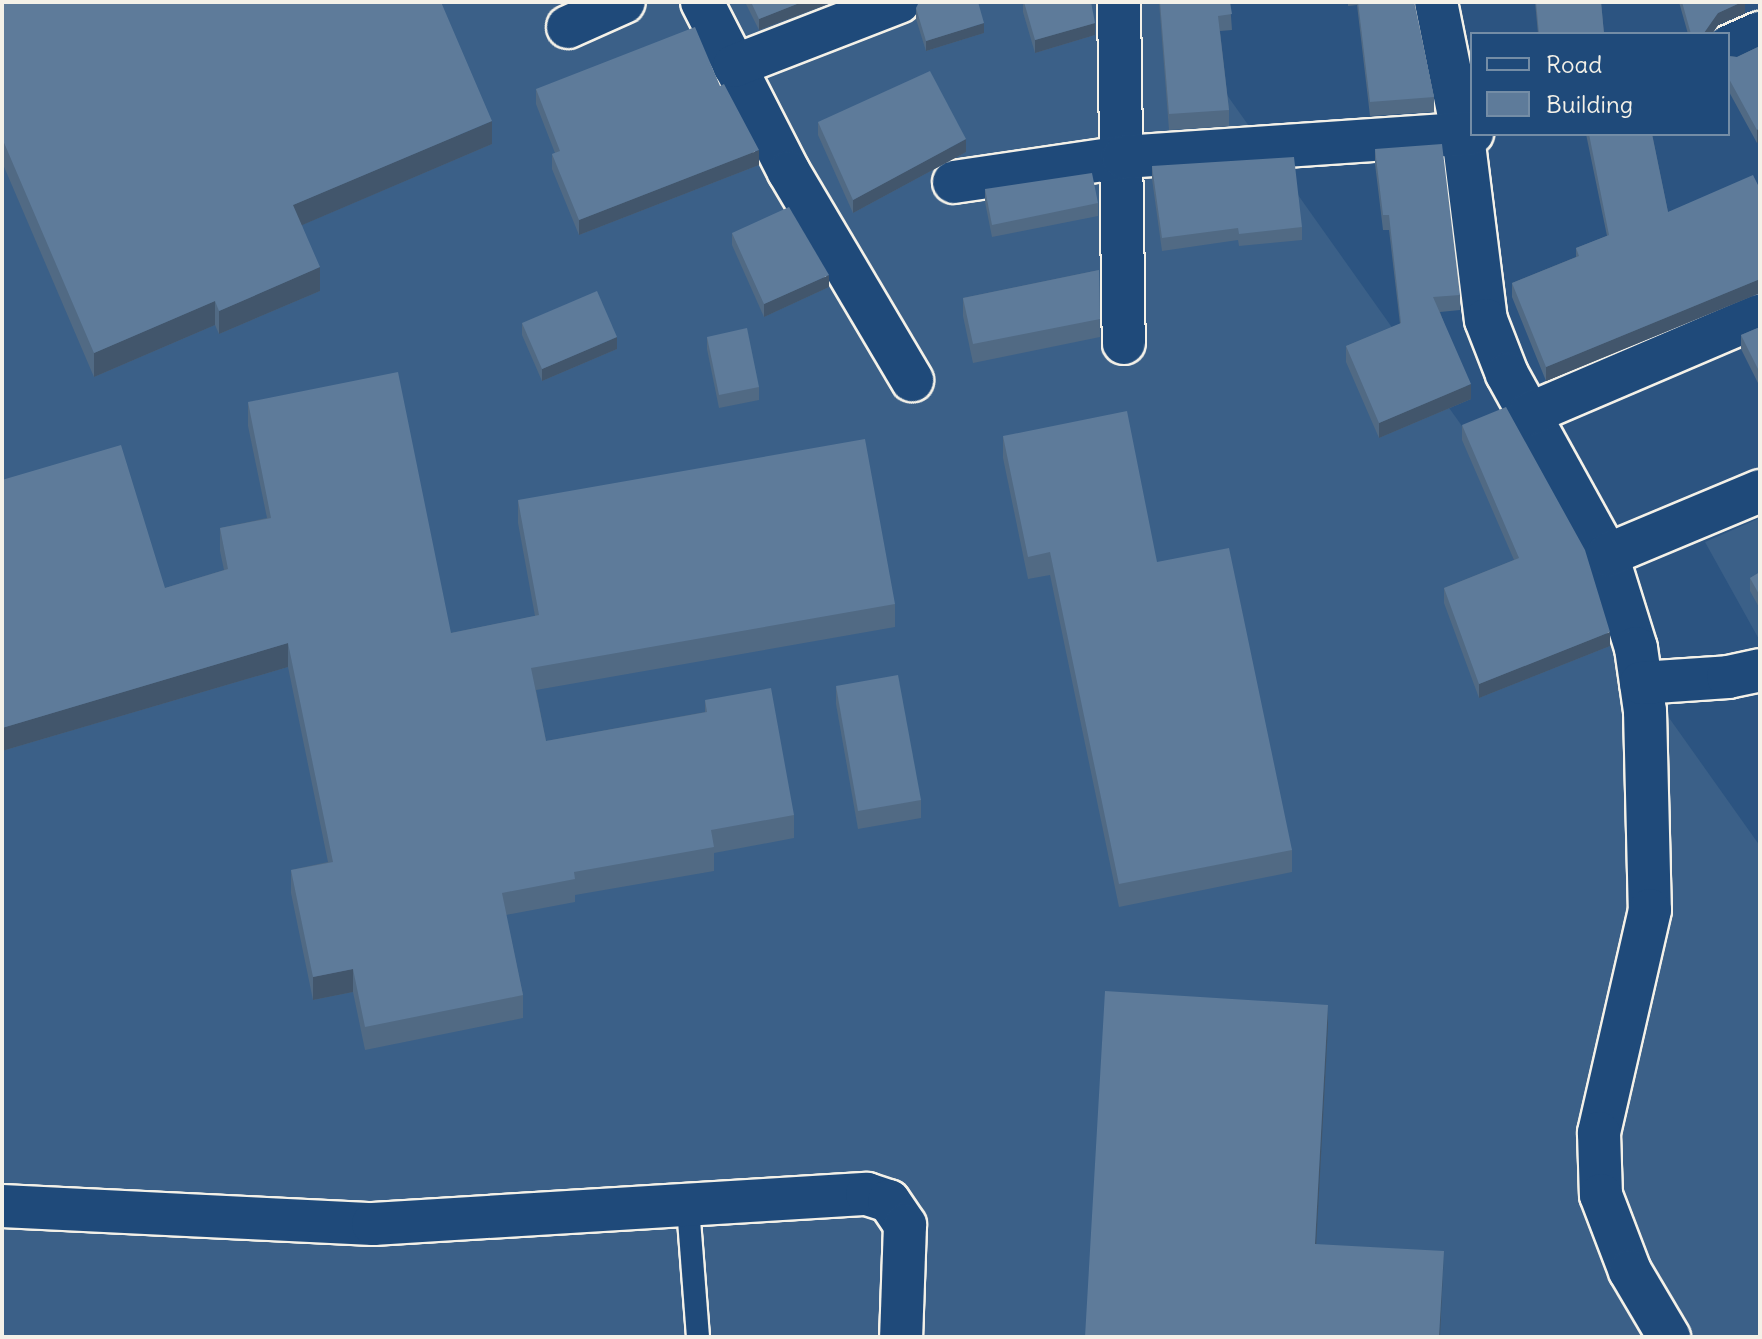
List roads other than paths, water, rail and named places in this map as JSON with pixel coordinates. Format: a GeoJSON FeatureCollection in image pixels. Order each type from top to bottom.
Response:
{"type":"FeatureCollection","features":[{"type":"Feature","properties":{"kind":"street"},"geometry":{"type":"LineString","coordinates":[[568,27],[624,2]]}},
{"type":"Feature","properties":{"kind":"street"},"geometry":{"type":"LineString","coordinates":[[702,2],[789,172],[912,380]]}},
{"type":"Feature","properties":{"kind":"street"},"geometry":{"type":"LineString","coordinates":[[734,66],[899,2]]}},
{"type":"Feature","properties":{"kind":"street"},"geometry":{"type":"LineString","coordinates":[[1119,2],[1124,343]]}},
{"type":"Feature","properties":{"kind":"street"},"geometry":{"type":"LineString","coordinates":[[1436,2],[1467,135],[1486,320],[1529,414],[1607,555],[1636,648],[1641,683],[1650,910],[1599,1133],[1601,1195],[1630,1271],[1669,1337]]}},
{"type":"Feature","properties":{"kind":"street"},"geometry":{"type":"LineString","coordinates":[[1730,46],[1760,33]]}},
{"type":"Feature","properties":{"kind":"street"},"geometry":{"type":"LineString","coordinates":[[954,182],[1123,157],[1467,135]]}},
{"type":"Feature","properties":{"kind":"street"},"geometry":{"type":"LineString","coordinates":[[1529,414],[1760,315]]}},
{"type":"Feature","properties":{"kind":"street"},"geometry":{"type":"LineString","coordinates":[[1607,555],[1760,491]]}},
{"type":"Feature","properties":{"kind":"street"},"geometry":{"type":"LineString","coordinates":[[1641,683],[1760,670]]}},
{"type":"Feature","properties":{"kind":"street"},"geometry":{"type":"LineString","coordinates":[[2,1206],[373,1224],[867,1194],[889,1201],[905,1225],[901,1337]]}},
{"type":"Feature","properties":{"kind":"lane"},"geometry":{"type":"LineString","coordinates":[[688,1207],[698,1337]]}}]}
